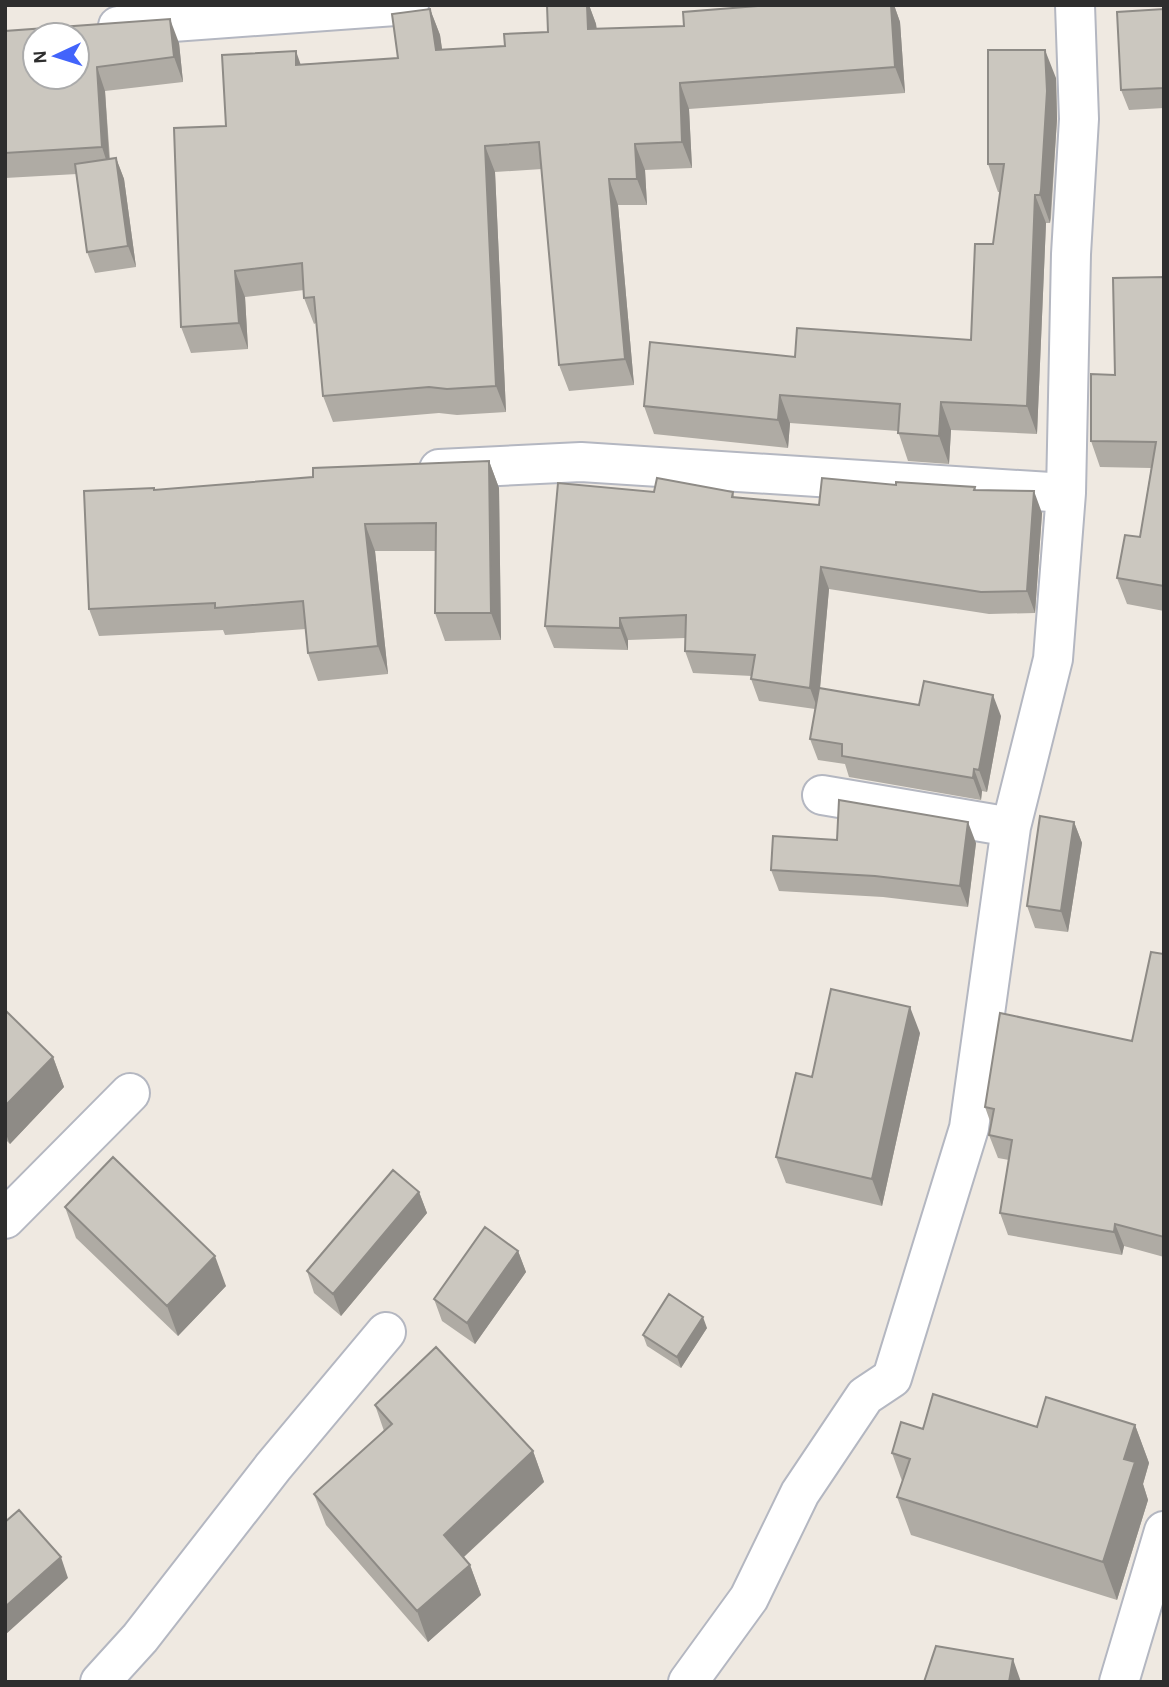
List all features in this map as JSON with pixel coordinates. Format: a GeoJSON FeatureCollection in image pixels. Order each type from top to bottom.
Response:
{"type":"FeatureCollection","features":[{"type":"Feature","properties":{"kind":"street"},"geometry":{"type":"LineString","coordinates":[[688,1682],[749,1598],[800,1493],[879,1387],[969,1128],[1011,827],[1053,659],[1066,493],[1071,254],[1079,120],[1075,5]]}},
{"type":"Feature","properties":{"kind":"street"},"geometry":{"type":"LineString","coordinates":[[91,28],[388,6]]}},
{"type":"Feature","properties":{"kind":"street"},"geometry":{"type":"LineString","coordinates":[[407,471],[581,462],[1066,493]]}},
{"type":"Feature","properties":{"kind":"street"},"geometry":{"type":"LineString","coordinates":[[822,795],[1011,827]]}},
{"type":"Feature","properties":{"kind":"street"},"geometry":{"type":"LineString","coordinates":[[5,1219],[130,1093]]}},
{"type":"Feature","properties":{"kind":"street"},"geometry":{"type":"LineString","coordinates":[[100,1682],[140,1638],[273,1467],[386,1332]]}},
{"type":"Feature","properties":{"kind":"street"},"geometry":{"type":"LineString","coordinates":[[1119,1682],[1164,1531]]}},
{"type":"Feature","properties":{"kind":"building"},"geometry":{"type":"Polygon","coordinates":[[[547,5],[587,5],[588,29],[684,26],[683,12],[769,5],[891,5],[895,67],[680,83],[682,142],[635,144],[637,179],[609,179],[625,359],[559,365],[539,142],[485,146],[496,386],[447,389],[429,387],[323,396],[314,297],[304,298],[302,263],[235,271],[239,323],[181,327],[174,128],[226,126],[222,55],[296,51],[296,65],[398,58],[392,14],[430,9],[436,50],[505,46],[504,34],[548,32],[547,5]]]}},
{"type":"Feature","properties":{"kind":"building"},"geometry":{"type":"Polygon","coordinates":[[[1164,9],[1164,88],[1121,90],[1117,12],[1164,9]]]}},
{"type":"Feature","properties":{"kind":"building"},"geometry":{"type":"Polygon","coordinates":[[[170,19],[174,57],[97,67],[102,147],[5,153],[5,31],[21,30],[21,91],[91,91],[91,25],[170,19]]]}},
{"type":"Feature","properties":{"kind":"building"},"geometry":{"type":"Polygon","coordinates":[[[988,50],[1045,50],[1047,91],[1041,190],[1040,195],[1035,195],[1027,406],[941,402],[939,436],[898,433],[900,404],[780,395],[778,420],[644,406],[650,342],[795,357],[797,328],[971,340],[975,244],[993,244],[1004,164],[988,164],[988,50]]]}},
{"type":"Feature","properties":{"kind":"building"},"geometry":{"type":"Polygon","coordinates":[[[116,158],[128,246],[87,252],[75,164],[116,158]]]}},
{"type":"Feature","properties":{"kind":"building"},"geometry":{"type":"Polygon","coordinates":[[[1164,277],[1164,586],[1117,578],[1125,535],[1140,537],[1156,442],[1091,441],[1091,374],[1115,375],[1113,278],[1164,277]]]}},
{"type":"Feature","properties":{"kind":"building"},"geometry":{"type":"Polygon","coordinates":[[[489,461],[491,613],[435,613],[436,523],[365,524],[378,646],[308,653],[303,601],[215,608],[215,603],[89,609],[84,491],[154,490],[313,477],[313,468],[489,461]]]}},
{"type":"Feature","properties":{"kind":"building"},"geometry":{"type":"Polygon","coordinates":[[[657,478],[733,492],[732,497],[819,505],[822,478],[896,485],[896,482],[975,487],[974,490],[1034,491],[1027,591],[981,592],[821,567],[810,688],[751,679],[755,655],[685,651],[686,615],[620,618],[620,628],[545,626],[558,483],[654,492],[657,478]]]}},
{"type":"Feature","properties":{"kind":"building"},"geometry":{"type":"Polygon","coordinates":[[[924,681],[993,695],[979,770],[974,769],[973,778],[842,756],[842,744],[810,739],[819,688],[919,705],[924,681]]]}},
{"type":"Feature","properties":{"kind":"building"},"geometry":{"type":"Polygon","coordinates":[[[839,800],[968,822],[960,886],[875,876],[771,870],[773,836],[837,840],[839,800]]]}},
{"type":"Feature","properties":{"kind":"building"},"geometry":{"type":"Polygon","coordinates":[[[1040,816],[1074,822],[1061,911],[1027,906],[1040,816]]]}},
{"type":"Feature","properties":{"kind":"building"},"geometry":{"type":"Polygon","coordinates":[[[1151,952],[1164,954],[1164,1237],[1115,1224],[1114,1232],[1000,1213],[1012,1140],[989,1135],[994,1109],[985,1107],[1000,1013],[1132,1041],[1151,952]]]}},
{"type":"Feature","properties":{"kind":"building"},"geometry":{"type":"Polygon","coordinates":[[[831,989],[910,1007],[872,1179],[776,1157],[796,1073],[812,1077],[831,989]]]}},
{"type":"Feature","properties":{"kind":"building"},"geometry":{"type":"Polygon","coordinates":[[[5,1010],[53,1057],[5,1106],[5,1010]]]}},
{"type":"Feature","properties":{"kind":"building"},"geometry":{"type":"Polygon","coordinates":[[[113,1157],[215,1256],[167,1306],[65,1207],[113,1157]]]}},
{"type":"Feature","properties":{"kind":"building"},"geometry":{"type":"Polygon","coordinates":[[[393,1170],[419,1192],[333,1294],[307,1271],[393,1170]]]}},
{"type":"Feature","properties":{"kind":"building"},"geometry":{"type":"Polygon","coordinates":[[[485,1227],[518,1251],[467,1323],[434,1299],[485,1227]]]}},
{"type":"Feature","properties":{"kind":"building"},"geometry":{"type":"Polygon","coordinates":[[[669,1294],[703,1317],[677,1357],[643,1335],[669,1294]]]}},
{"type":"Feature","properties":{"kind":"building"},"geometry":{"type":"Polygon","coordinates":[[[436,1347],[533,1451],[444,1535],[470,1565],[417,1611],[314,1494],[392,1424],[375,1405],[436,1347]]]}},
{"type":"Feature","properties":{"kind":"building"},"geometry":{"type":"Polygon","coordinates":[[[933,1394],[1037,1427],[1046,1397],[1135,1425],[1124,1459],[1135,1462],[1103,1562],[897,1497],[910,1459],[892,1453],[901,1422],[923,1429],[933,1394]]]}},
{"type":"Feature","properties":{"kind":"building"},"geometry":{"type":"Polygon","coordinates":[[[19,1510],[61,1557],[5,1607],[5,1522],[19,1510]]]}},
{"type":"Feature","properties":{"kind":"building"},"geometry":{"type":"Polygon","coordinates":[[[936,1646],[1013,1659],[1009,1682],[924,1682],[936,1646]]]}}]}
